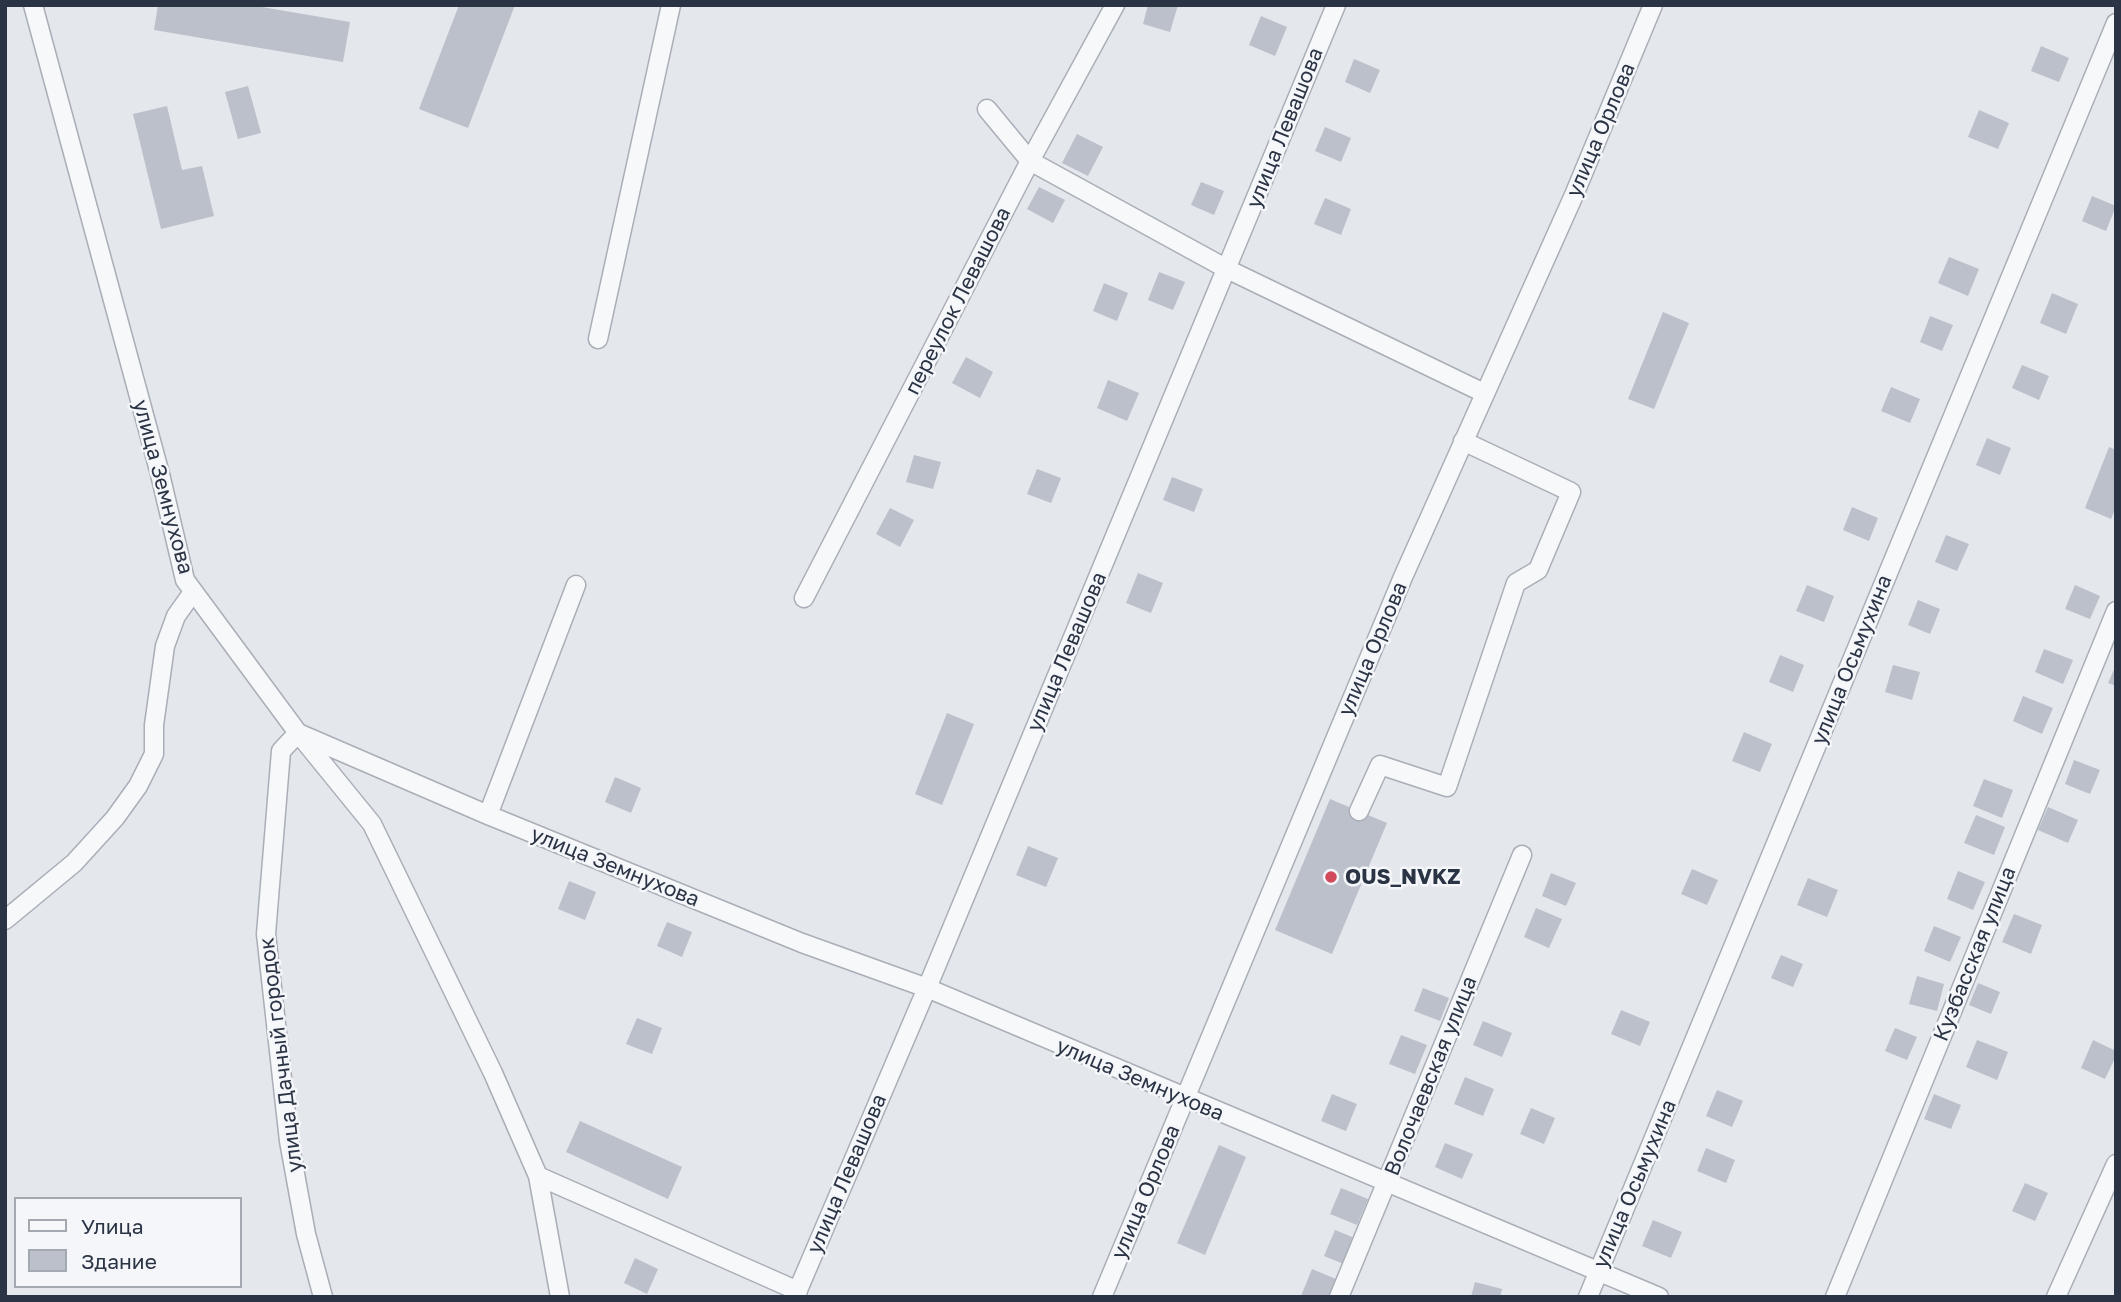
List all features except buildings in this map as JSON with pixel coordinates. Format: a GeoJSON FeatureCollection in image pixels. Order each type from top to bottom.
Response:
{"type":"FeatureCollection","features":[{"type":"Feature","properties":{"kind":"street","name":"улица Земнухова"},"geometry":{"type":"LineString","coordinates":[[33,5],[160,474],[185,580],[298,733],[488,816],[802,943],[926,988],[1659,1297]]}},
{"type":"Feature","properties":{"kind":"street"},"geometry":{"type":"LineString","coordinates":[[598,339],[671,5]]}},
{"type":"Feature","properties":{"kind":"street","name":"переулок Левашова"},"geometry":{"type":"LineString","coordinates":[[804,598],[1030,161],[1115,5]]}},
{"type":"Feature","properties":{"kind":"street","name":"улица Левашова"},"geometry":{"type":"LineString","coordinates":[[797,1294],[1336,5]]}},
{"type":"Feature","properties":{"kind":"street","name":"улица Орлова"},"geometry":{"type":"LineString","coordinates":[[1102,1297],[1319,776],[1463,441],[1574,195],[1653,5]]}},
{"type":"Feature","properties":{"kind":"street","name":"улица Осьмухина"},"geometry":{"type":"LineString","coordinates":[[1588,1297],[2116,23]]}},
{"type":"Feature","properties":{"kind":"street"},"geometry":{"type":"LineString","coordinates":[[987,109],[1030,161],[1227,270],[1484,394]]}},
{"type":"Feature","properties":{"kind":"street"},"geometry":{"type":"LineString","coordinates":[[1359,811],[1380,765],[1447,787],[1516,583],[1538,570],[1571,492],[1463,441]]}},
{"type":"Feature","properties":{"kind":"street"},"geometry":{"type":"LineString","coordinates":[[488,816],[576,585]]}},
{"type":"Feature","properties":{"kind":"street"},"geometry":{"type":"LineString","coordinates":[[5,920],[74,863],[115,818],[138,786],[154,754],[154,725],[165,646],[176,616],[193,592]]}},
{"type":"Feature","properties":{"kind":"street","name":"Кузбасская улица"},"geometry":{"type":"LineString","coordinates":[[1835,1297],[2116,611]]}},
{"type":"Feature","properties":{"kind":"street"},"geometry":{"type":"LineString","coordinates":[[298,733],[372,824],[466,1016],[538,1176],[560,1297]]}},
{"type":"Feature","properties":{"kind":"street","name":"улица Дачный городок"},"geometry":{"type":"LineString","coordinates":[[298,733],[281,751],[266,934],[289,1142],[306,1234],[323,1297]]}},
{"type":"Feature","properties":{"kind":"street","name":"Волочаевская улица"},"geometry":{"type":"LineString","coordinates":[[1339,1297],[1522,855]]}},
{"type":"Feature","properties":{"kind":"street"},"geometry":{"type":"LineString","coordinates":[[2056,1297],[2116,1164]]}},
{"type":"Feature","properties":{"kind":"street"},"geometry":{"type":"LineString","coordinates":[[538,1176],[797,1294]]}},
{"type":"Feature","properties":{"kind":"place","name":"OUS_NVKZ"},"geometry":{"type":"Point","coordinates":[1331,877]}}]}
